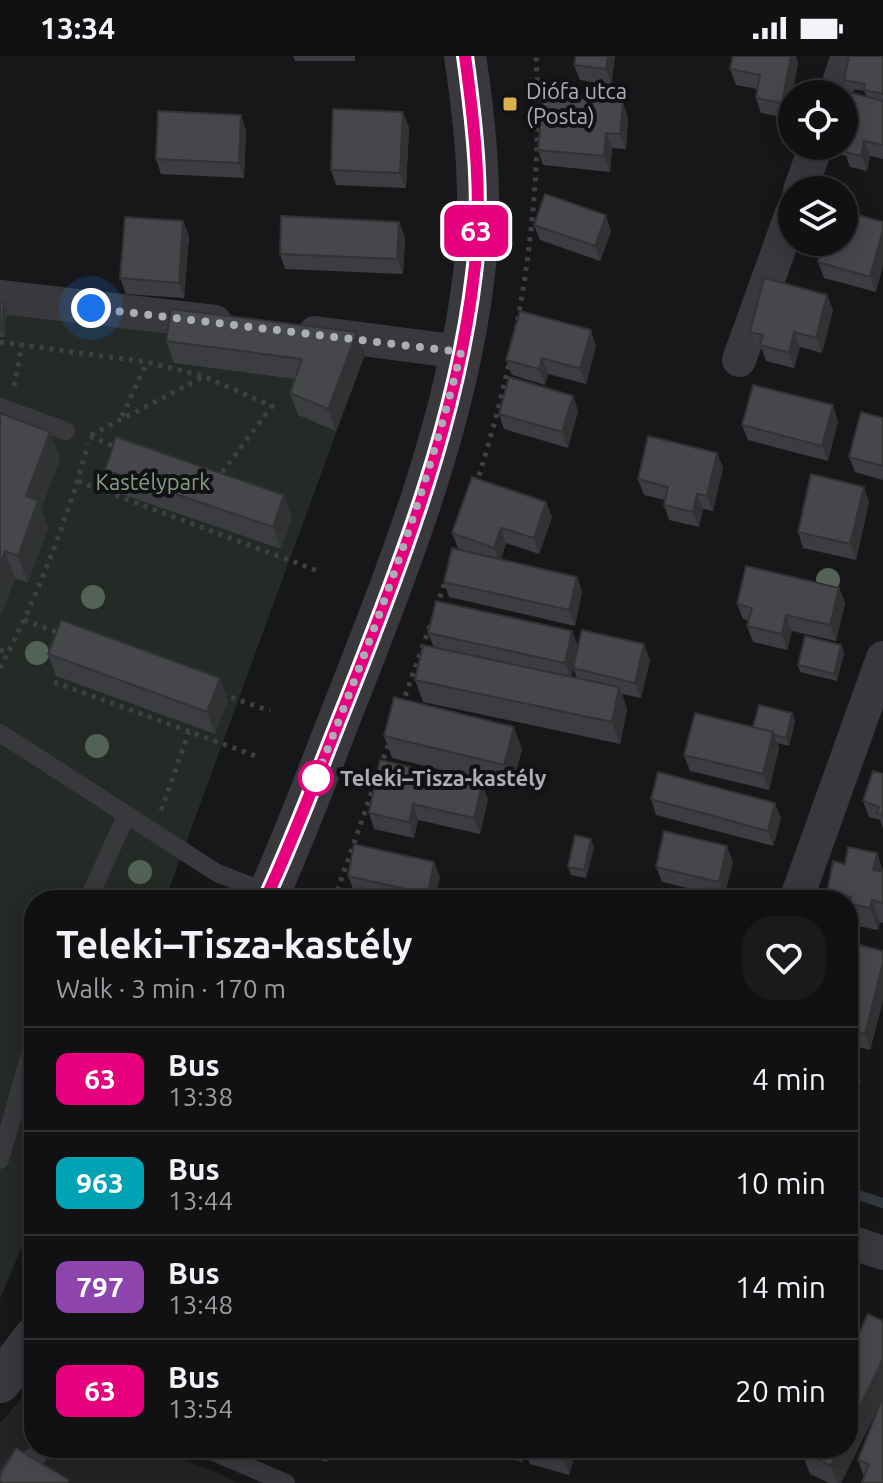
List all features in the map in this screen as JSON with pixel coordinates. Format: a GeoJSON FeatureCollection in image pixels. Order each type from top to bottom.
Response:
{"type":"FeatureCollection","features":[{"type":"Feature","properties":{"kind":"street"},"geometry":{"type":"LineString","coordinates":[[269,890],[386,600],[442,429],[461,352],[474,273],[478,194],[465,56]]}},
{"type":"Feature","properties":{"kind":"street"},"geometry":{"type":"LineString","coordinates":[[840,80],[848,56]]}},
{"type":"Feature","properties":{"kind":"street"},"geometry":{"type":"LineString","coordinates":[[739,360],[778,252]]}},
{"type":"Feature","properties":{"kind":"street"},"geometry":{"type":"LineString","coordinates":[[0,297],[461,352]]}},
{"type":"Feature","properties":{"kind":"street"},"geometry":{"type":"LineString","coordinates":[[800,890],[883,658]]}},
{"type":"Feature","properties":{"kind":"street"},"geometry":{"type":"LineString","coordinates":[[858,1244],[883,1253]]}},
{"type":"Feature","properties":{"kind":"lane"},"geometry":{"type":"LineString","coordinates":[[5,408],[66,431]]}},
{"type":"Feature","properties":{"kind":"lane"},"geometry":{"type":"LineString","coordinates":[[0,733],[217,873],[254,890]]}},
{"type":"Feature","properties":{"kind":"lane"},"geometry":{"type":"LineString","coordinates":[[93,890],[126,816]]}},
{"type":"Feature","properties":{"kind":"lane"},"geometry":{"type":"LineString","coordinates":[[0,1160],[24,1075]]}},
{"type":"Feature","properties":{"kind":"lane"},"geometry":{"type":"LineString","coordinates":[[3,1483],[16,1463],[30,1458]]}},
{"type":"Feature","properties":{"kind":"lane"},"geometry":{"type":"LineString","coordinates":[[227,1458],[286,1483]]}},
{"type":"Feature","properties":{"kind":"path"},"geometry":{"type":"LineString","coordinates":[[0,342],[147,362],[203,376],[272,406],[211,488]]}},
{"type":"Feature","properties":{"kind":"path"},"geometry":{"type":"LineString","coordinates":[[5,408],[22,344]]}},
{"type":"Feature","properties":{"kind":"path"},"geometry":{"type":"LineString","coordinates":[[122,417],[147,362]]}},
{"type":"Feature","properties":{"kind":"path"},"geometry":{"type":"LineString","coordinates":[[0,668],[24,620],[78,481],[90,436],[203,376]]}},
{"type":"Feature","properties":{"kind":"path"},"geometry":{"type":"LineString","coordinates":[[90,436],[127,452]]}},
{"type":"Feature","properties":{"kind":"path"},"geometry":{"type":"LineString","coordinates":[[78,481],[318,571]]}},
{"type":"Feature","properties":{"kind":"path"},"geometry":{"type":"LineString","coordinates":[[24,620],[67,636]]}},
{"type":"Feature","properties":{"kind":"path"},"geometry":{"type":"LineString","coordinates":[[0,650],[8,653]]}},
{"type":"Feature","properties":{"kind":"path"},"geometry":{"type":"LineString","coordinates":[[54,682],[256,756]]}},
{"type":"Feature","properties":{"kind":"path"},"geometry":{"type":"LineString","coordinates":[[210,689],[270,711]]}},
{"type":"Feature","properties":{"kind":"path"},"geometry":{"type":"LineString","coordinates":[[154,832],[189,732]]}},
{"type":"Feature","properties":{"kind":"shaded area"},"geometry":{"type":"Polygon","coordinates":[[[24,1396],[24,1458],[182,1458],[239,1483],[0,1483],[0,1423],[24,1396]]]}},
{"type":"Feature","properties":{"kind":"green space","name":"Kastélypark"},"geometry":{"type":"Polygon","coordinates":[[[0,310],[365,354],[169,890],[24,890],[24,1241],[0,1299],[0,310]]]}},
{"type":"Feature","properties":{"kind":"building"},"geometry":{"type":"Polygon","coordinates":[[[576,56],[608,56],[606,69],[574,65],[576,56]]]}},
{"type":"Feature","properties":{"kind":"building"},"geometry":{"type":"Polygon","coordinates":[[[733,56],[791,56],[786,80],[778,80],[778,102],[756,98],[760,75],[730,69],[733,56]]]}},
{"type":"Feature","properties":{"kind":"building"},"geometry":{"type":"Polygon","coordinates":[[[849,56],[883,56],[883,94],[864,90],[865,84],[858,80],[844,80],[849,56]]]}},
{"type":"Feature","properties":{"kind":"building"},"geometry":{"type":"Polygon","coordinates":[[[543,95],[623,102],[620,134],[606,133],[604,156],[538,150],[543,95]]]}},
{"type":"Feature","properties":{"kind":"building"},"geometry":{"type":"Polygon","coordinates":[[[858,95],[883,101],[883,145],[864,141],[861,156],[858,155],[858,95]]]}},
{"type":"Feature","properties":{"kind":"building"},"geometry":{"type":"Polygon","coordinates":[[[333,109],[403,112],[400,173],[331,170],[333,109]]]}},
{"type":"Feature","properties":{"kind":"building"},"geometry":{"type":"Polygon","coordinates":[[[158,111],[241,115],[239,163],[156,159],[158,111]]]}},
{"type":"Feature","properties":{"kind":"building"},"geometry":{"type":"Polygon","coordinates":[[[545,194],[606,215],[595,246],[534,225],[545,194]]]}},
{"type":"Feature","properties":{"kind":"building"},"geometry":{"type":"Polygon","coordinates":[[[858,215],[883,222],[870,277],[818,262],[820,256],[858,256],[858,215]]]}},
{"type":"Feature","properties":{"kind":"building"},"geometry":{"type":"Polygon","coordinates":[[[281,216],[399,222],[397,259],[280,254],[281,216]]]}},
{"type":"Feature","properties":{"kind":"building"},"geometry":{"type":"Polygon","coordinates":[[[125,217],[183,221],[179,283],[120,278],[125,217]]]}},
{"type":"Feature","properties":{"kind":"building"},"geometry":{"type":"Polygon","coordinates":[[[764,278],[827,295],[816,338],[794,332],[789,353],[760,345],[763,335],[750,332],[764,278]]]}},
{"type":"Feature","properties":{"kind":"building"},"geometry":{"type":"Polygon","coordinates":[[[0,302],[4,302],[2,329],[0,329],[0,302]]]}},
{"type":"Feature","properties":{"kind":"building"},"geometry":{"type":"Polygon","coordinates":[[[171,309],[357,332],[328,409],[290,393],[302,359],[166,341],[171,309]]]}},
{"type":"Feature","properties":{"kind":"building"},"geometry":{"type":"Polygon","coordinates":[[[520,311],[591,330],[580,369],[542,358],[539,369],[506,360],[520,311]]]}},
{"type":"Feature","properties":{"kind":"building"},"geometry":{"type":"Polygon","coordinates":[[[509,377],[573,396],[562,432],[499,414],[509,377]]]}},
{"type":"Feature","properties":{"kind":"building"},"geometry":{"type":"Polygon","coordinates":[[[753,385],[833,405],[822,446],[742,425],[753,385]]]}},
{"type":"Feature","properties":{"kind":"building"},"geometry":{"type":"Polygon","coordinates":[[[861,412],[883,418],[883,466],[849,457],[861,412]]]}},
{"type":"Feature","properties":{"kind":"building"},"geometry":{"type":"Polygon","coordinates":[[[0,413],[50,432],[26,496],[38,501],[18,556],[5,551],[0,563],[0,413]]]}},
{"type":"Feature","properties":{"kind":"building"},"geometry":{"type":"Polygon","coordinates":[[[648,436],[717,453],[707,496],[697,494],[693,512],[664,505],[668,487],[638,479],[648,436]]]}},
{"type":"Feature","properties":{"kind":"building"},"geometry":{"type":"Polygon","coordinates":[[[116,437],[284,495],[273,527],[105,470],[116,437]]]}},
{"type":"Feature","properties":{"kind":"building"},"geometry":{"type":"Polygon","coordinates":[[[811,474],[864,487],[850,544],[798,532],[811,474]]]}},
{"type":"Feature","properties":{"kind":"building"},"geometry":{"type":"Polygon","coordinates":[[[472,477],[546,502],[534,538],[501,528],[494,548],[452,533],[472,477]]]}},
{"type":"Feature","properties":{"kind":"building"},"geometry":{"type":"Polygon","coordinates":[[[452,548],[577,577],[569,610],[444,582],[452,548]]]}},
{"type":"Feature","properties":{"kind":"building"},"geometry":{"type":"Polygon","coordinates":[[[746,566],[839,588],[830,625],[786,615],[782,634],[747,626],[752,608],[737,604],[746,566]]]}},
{"type":"Feature","properties":{"kind":"building"},"geometry":{"type":"Polygon","coordinates":[[[436,601],[572,631],[565,663],[428,633],[436,601]]]}},
{"type":"Feature","properties":{"kind":"building"},"geometry":{"type":"Polygon","coordinates":[[[61,620],[220,678],[207,712],[48,654],[61,620]]]}},
{"type":"Feature","properties":{"kind":"building"},"geometry":{"type":"Polygon","coordinates":[[[582,630],[644,644],[635,683],[573,668],[582,630]]]}},
{"type":"Feature","properties":{"kind":"building"},"geometry":{"type":"Polygon","coordinates":[[[805,636],[841,645],[834,674],[798,665],[805,636]]]}},
{"type":"Feature","properties":{"kind":"building"},"geometry":{"type":"Polygon","coordinates":[[[423,645],[619,687],[612,722],[415,680],[423,645]]]}},
{"type":"Feature","properties":{"kind":"building"},"geometry":{"type":"Polygon","coordinates":[[[394,697],[514,727],[504,765],[384,736],[394,697]]]}},
{"type":"Feature","properties":{"kind":"building"},"geometry":{"type":"Polygon","coordinates":[[[759,705],[792,713],[786,738],[753,727],[759,705]]]}},
{"type":"Feature","properties":{"kind":"building"},"geometry":{"type":"Polygon","coordinates":[[[695,713],[773,732],[763,774],[684,755],[695,713]]]}},
{"type":"Feature","properties":{"kind":"building"},"geometry":{"type":"Polygon","coordinates":[[[380,760],[482,784],[474,818],[413,804],[409,822],[369,813],[380,760]]]}},
{"type":"Feature","properties":{"kind":"building"},"geometry":{"type":"Polygon","coordinates":[[[873,771],[883,774],[883,815],[877,813],[879,807],[863,801],[873,771]]]}},
{"type":"Feature","properties":{"kind":"building"},"geometry":{"type":"Polygon","coordinates":[[[658,772],[775,803],[768,831],[651,799],[658,772]]]}},
{"type":"Feature","properties":{"kind":"building"},"geometry":{"type":"Polygon","coordinates":[[[664,831],[727,846],[719,882],[656,867],[664,831]]]}},
{"type":"Feature","properties":{"kind":"building"},"geometry":{"type":"Polygon","coordinates":[[[575,835],[591,839],[584,870],[568,867],[575,835]]]}},
{"type":"Feature","properties":{"kind":"building"},"geometry":{"type":"Polygon","coordinates":[[[354,844],[434,862],[429,890],[410,890],[348,876],[354,844]]]}},
{"type":"Feature","properties":{"kind":"building"},"geometry":{"type":"Polygon","coordinates":[[[848,847],[877,853],[873,870],[883,872],[883,903],[872,900],[870,908],[858,906],[858,890],[827,890],[833,861],[845,864],[848,847]]]}},
{"type":"Feature","properties":{"kind":"building"},"geometry":{"type":"Polygon","coordinates":[[[858,945],[883,951],[865,1034],[858,1032],[858,945]]]}},
{"type":"Feature","properties":{"kind":"building"},"geometry":{"type":"Polygon","coordinates":[[[868,1314],[883,1321],[883,1359],[858,1410],[858,1335],[868,1314]]]}},
{"type":"Feature","properties":{"kind":"building"},"geometry":{"type":"Polygon","coordinates":[[[883,1396],[883,1483],[862,1483],[869,1464],[858,1460],[883,1396]]]}},
{"type":"Feature","properties":{"kind":"building"},"geometry":{"type":"Polygon","coordinates":[[[16,1448],[24,1453],[24,1458],[33,1458],[69,1480],[67,1483],[0,1483],[0,1475],[16,1448]]]}},
{"type":"Feature","properties":{"kind":"building"},"geometry":{"type":"Polygon","coordinates":[[[814,1458],[835,1458],[831,1466],[814,1458]]]}},
{"type":"Feature","properties":{"kind":"waterway"},"geometry":{"type":"LineString","coordinates":[[858,1195],[883,1203]]}},
{"type":"Feature","properties":{"kind":"bus line","name":"63"},"geometry":{"type":"LineString","coordinates":[[270,890],[386,600],[442,429],[461,352],[474,273],[478,194],[472,104],[465,56]]}},
{"type":"Feature","properties":{"kind":"place","name":"Diófa utca (Posta)"},"geometry":{"type":"Point","coordinates":[510,104]}},
{"type":"Feature","properties":{"kind":"place","name":"Teleki–Tisza-kastély"},"geometry":{"type":"Point","coordinates":[316,778]}},
{"type":"Feature","properties":{"kind":"route"},"geometry":{"type":"LineString","coordinates":[[91,308],[461,352],[442,429],[386,600],[315,781],[316,778]]}}]}
